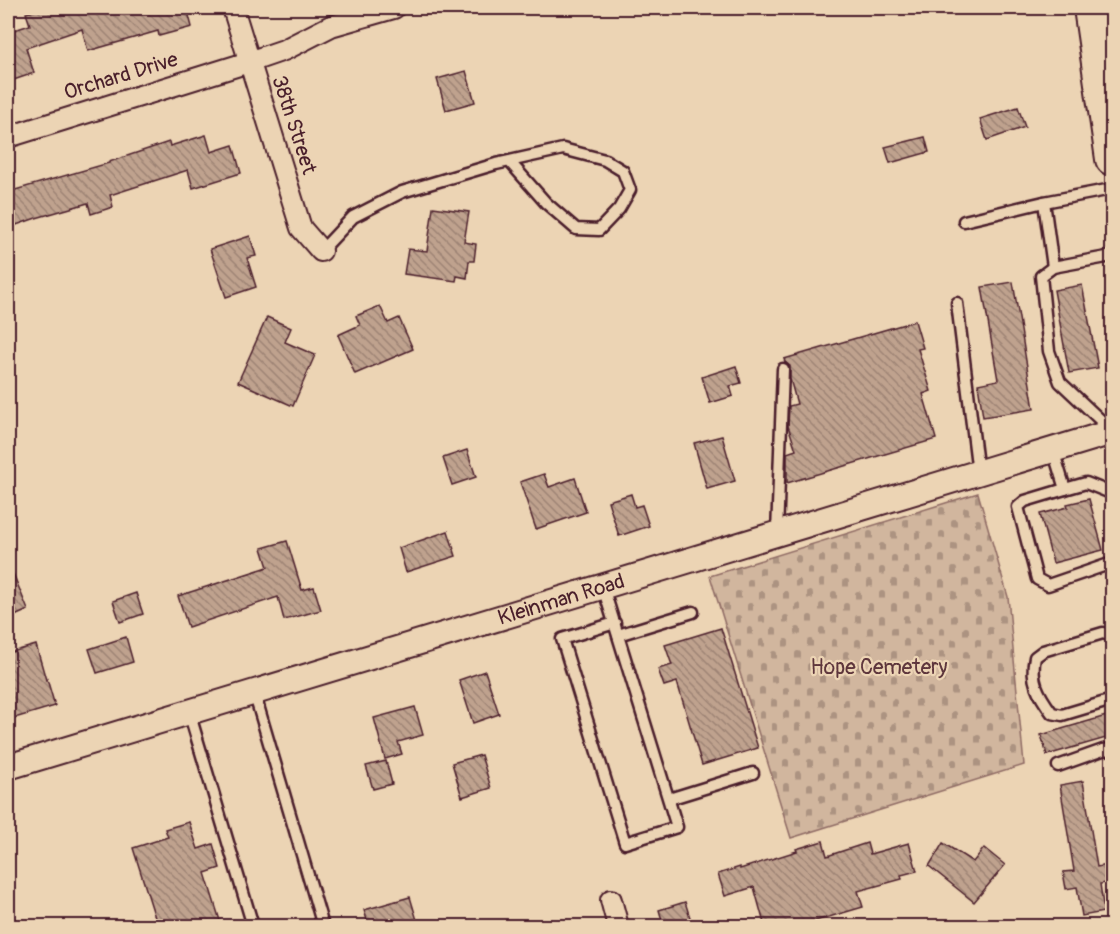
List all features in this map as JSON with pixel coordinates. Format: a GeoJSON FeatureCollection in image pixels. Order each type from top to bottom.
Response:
{"type":"FeatureCollection","features":[{"type":"Feature","properties":{"kind":"main road"},"geometry":{"type":"LineString","coordinates":[[1090,8],[1113,159]]}},
{"type":"Feature","properties":{"kind":"street","name":"38th Street"},"geometry":{"type":"LineString","coordinates":[[233,8],[301,228],[321,251]]}},
{"type":"Feature","properties":{"kind":"street","name":"Orchard Drive"},"geometry":{"type":"LineString","coordinates":[[8,137],[249,62],[284,50],[331,26],[394,8]]}},
{"type":"Feature","properties":{"kind":"street","name":"Kleinman Road"},"geometry":{"type":"LineString","coordinates":[[8,767],[1113,432]]}},
{"type":"Feature","properties":{"kind":"street"},"geometry":{"type":"LineString","coordinates":[[611,900],[618,927]]}},
{"type":"Feature","properties":{"kind":"lane"},"geometry":{"type":"LineString","coordinates":[[321,251],[353,217],[402,192],[509,161],[562,149],[605,159],[623,171],[630,190],[619,209],[599,230],[576,229],[546,202],[509,161]]}},
{"type":"Feature","properties":{"kind":"lane"},"geometry":{"type":"LineString","coordinates":[[964,221],[1113,189]]}},
{"type":"Feature","properties":{"kind":"lane"},"geometry":{"type":"LineString","coordinates":[[1044,202],[1053,267]]}},
{"type":"Feature","properties":{"kind":"lane"},"geometry":{"type":"LineString","coordinates":[[1113,256],[1053,267],[1041,276],[1049,351],[1060,382],[1113,432]]}},
{"type":"Feature","properties":{"kind":"lane"},"geometry":{"type":"LineString","coordinates":[[957,303],[978,473]]}},
{"type":"Feature","properties":{"kind":"lane"},"geometry":{"type":"LineString","coordinates":[[777,534],[783,369]]}},
{"type":"Feature","properties":{"kind":"lane"},"geometry":{"type":"LineString","coordinates":[[1053,450],[1065,489]]}},
{"type":"Feature","properties":{"kind":"lane"},"geometry":{"type":"LineString","coordinates":[[1113,490],[1106,491],[1086,483],[1025,501],[1018,507],[1037,579],[1048,585],[1113,563]]}},
{"type":"Feature","properties":{"kind":"lane"},"geometry":{"type":"LineString","coordinates":[[603,586],[615,623],[677,827],[625,843],[562,639],[615,623]]}},
{"type":"Feature","properties":{"kind":"lane"},"geometry":{"type":"LineString","coordinates":[[618,635],[693,612]]}},
{"type":"Feature","properties":{"kind":"lane"},"geometry":{"type":"LineString","coordinates":[[1113,636],[1103,633],[1043,651],[1035,657],[1033,666],[1034,681],[1041,699],[1052,713],[1062,715],[1113,700]]}},
{"type":"Feature","properties":{"kind":"lane"},"geometry":{"type":"LineString","coordinates":[[254,692],[323,927]]}},
{"type":"Feature","properties":{"kind":"lane"},"geometry":{"type":"LineString","coordinates":[[189,712],[252,927]]}},
{"type":"Feature","properties":{"kind":"lane"},"geometry":{"type":"LineString","coordinates":[[1058,766],[1103,750],[1113,749]]}},
{"type":"Feature","properties":{"kind":"lane"},"geometry":{"type":"LineString","coordinates":[[669,799],[753,773]]}},
{"type":"Feature","properties":{"kind":"green space","name":"Hope Cemetery"},"geometry":{"type":"Polygon","coordinates":[[[978,493],[1008,597],[1024,765],[791,838],[710,576],[978,493]]]}},
{"type":"Feature","properties":{"kind":"building"},"geometry":{"type":"Polygon","coordinates":[[[45,8],[187,8],[192,27],[159,36],[158,31],[88,51],[82,29],[26,48],[34,73],[8,82],[8,32],[30,25],[26,13],[45,8]]]}},
{"type":"Feature","properties":{"kind":"building"},"geometry":{"type":"Polygon","coordinates":[[[466,71],[475,102],[446,110],[437,79],[466,71]]]}},
{"type":"Feature","properties":{"kind":"building"},"geometry":{"type":"Polygon","coordinates":[[[1018,107],[1025,127],[987,140],[980,119],[1018,107]]]}},
{"type":"Feature","properties":{"kind":"building"},"geometry":{"type":"Polygon","coordinates":[[[206,135],[211,152],[233,145],[241,173],[193,188],[188,170],[110,195],[113,207],[91,214],[88,203],[8,228],[8,192],[109,163],[169,142],[170,146],[206,135]]]}},
{"type":"Feature","properties":{"kind":"building"},"geometry":{"type":"Polygon","coordinates":[[[925,137],[929,152],[890,163],[885,147],[925,137]]]}},
{"type":"Feature","properties":{"kind":"building"},"geometry":{"type":"Polygon","coordinates":[[[433,207],[469,212],[464,242],[476,244],[474,261],[469,261],[467,278],[457,276],[456,281],[404,274],[408,249],[427,251],[433,207]]]}},
{"type":"Feature","properties":{"kind":"building"},"geometry":{"type":"Polygon","coordinates":[[[250,236],[256,256],[247,258],[256,287],[226,297],[210,249],[250,236]]]}},
{"type":"Feature","properties":{"kind":"building"},"geometry":{"type":"Polygon","coordinates":[[[1013,282],[1034,409],[983,417],[978,384],[998,380],[982,287],[1013,282]]]}},
{"type":"Feature","properties":{"kind":"building"},"geometry":{"type":"Polygon","coordinates":[[[1082,285],[1098,368],[1069,373],[1054,290],[1082,285]]]}},
{"type":"Feature","properties":{"kind":"building"},"geometry":{"type":"Polygon","coordinates":[[[380,306],[388,323],[399,318],[413,349],[355,374],[338,335],[360,325],[356,316],[380,306]]]}},
{"type":"Feature","properties":{"kind":"building"},"geometry":{"type":"Polygon","coordinates":[[[267,317],[291,328],[285,342],[315,355],[293,406],[238,382],[267,317]]]}},
{"type":"Feature","properties":{"kind":"building"},"geometry":{"type":"Polygon","coordinates":[[[915,321],[923,348],[918,349],[931,391],[923,394],[936,439],[787,483],[787,453],[796,450],[788,426],[789,406],[797,404],[790,379],[790,366],[784,359],[915,321]]]}},
{"type":"Feature","properties":{"kind":"building"},"geometry":{"type":"Polygon","coordinates":[[[736,366],[741,383],[730,386],[733,396],[710,403],[702,377],[736,366]]]}},
{"type":"Feature","properties":{"kind":"building"},"geometry":{"type":"Polygon","coordinates":[[[722,436],[735,481],[707,489],[694,443],[722,436]]]}},
{"type":"Feature","properties":{"kind":"building"},"geometry":{"type":"Polygon","coordinates":[[[467,450],[476,477],[452,485],[443,458],[467,450]]]}},
{"type":"Feature","properties":{"kind":"building"},"geometry":{"type":"Polygon","coordinates":[[[544,474],[549,487],[575,478],[586,512],[536,529],[520,482],[544,474]]]}},
{"type":"Feature","properties":{"kind":"building"},"geometry":{"type":"Polygon","coordinates":[[[631,494],[635,507],[642,505],[649,526],[619,536],[608,501],[631,494]]]}},
{"type":"Feature","properties":{"kind":"building"},"geometry":{"type":"Polygon","coordinates":[[[1089,499],[1103,550],[1053,563],[1040,514],[1089,499]]]}},
{"type":"Feature","properties":{"kind":"building"},"geometry":{"type":"Polygon","coordinates":[[[448,531],[456,556],[406,572],[399,548],[448,531]]]}},
{"type":"Feature","properties":{"kind":"building"},"geometry":{"type":"Polygon","coordinates":[[[287,541],[302,590],[314,587],[321,610],[284,620],[278,597],[188,627],[178,596],[268,567],[262,548],[287,541]]]}},
{"type":"Feature","properties":{"kind":"building"},"geometry":{"type":"Polygon","coordinates":[[[8,561],[28,610],[8,619],[8,561]]]}},
{"type":"Feature","properties":{"kind":"building"},"geometry":{"type":"Polygon","coordinates":[[[136,593],[143,614],[120,622],[113,601],[136,593]]]}},
{"type":"Feature","properties":{"kind":"building"},"geometry":{"type":"Polygon","coordinates":[[[721,628],[758,748],[702,765],[677,682],[664,686],[658,669],[672,665],[665,645],[721,628]]]}},
{"type":"Feature","properties":{"kind":"building"},"geometry":{"type":"Polygon","coordinates":[[[126,637],[133,662],[97,673],[89,649],[126,637]]]}},
{"type":"Feature","properties":{"kind":"building"},"geometry":{"type":"Polygon","coordinates":[[[36,645],[55,706],[8,720],[8,653],[36,645]]]}},
{"type":"Feature","properties":{"kind":"building"},"geometry":{"type":"Polygon","coordinates":[[[485,671],[499,714],[473,723],[459,680],[485,671]]]}},
{"type":"Feature","properties":{"kind":"building"},"geometry":{"type":"Polygon","coordinates":[[[415,707],[423,735],[398,742],[402,754],[385,759],[374,718],[415,707]]]}},
{"type":"Feature","properties":{"kind":"building"},"geometry":{"type":"Polygon","coordinates":[[[1113,714],[1113,736],[1047,755],[1041,735],[1113,714]]]}},
{"type":"Feature","properties":{"kind":"building"},"geometry":{"type":"Polygon","coordinates":[[[481,755],[491,788],[462,797],[452,763],[481,755]]]}},
{"type":"Feature","properties":{"kind":"building"},"geometry":{"type":"Polygon","coordinates":[[[386,761],[392,784],[373,789],[366,766],[386,761]]]}},
{"type":"Feature","properties":{"kind":"building"},"geometry":{"type":"Polygon","coordinates":[[[1083,781],[1097,867],[1108,865],[1111,882],[1100,884],[1104,912],[1082,916],[1077,887],[1066,889],[1063,872],[1074,871],[1060,785],[1083,781]]]}},
{"type":"Feature","properties":{"kind":"building"},"geometry":{"type":"Polygon","coordinates":[[[189,822],[198,849],[213,844],[220,868],[205,873],[222,927],[158,927],[133,848],[168,837],[165,829],[189,822]]]}},
{"type":"Feature","properties":{"kind":"building"},"geometry":{"type":"Polygon","coordinates":[[[823,841],[827,856],[867,843],[870,854],[909,843],[917,871],[901,875],[902,879],[858,891],[863,907],[795,927],[765,927],[754,887],[725,896],[718,874],[740,867],[740,869],[823,841]]]}},
{"type":"Feature","properties":{"kind":"building"},"geometry":{"type":"Polygon","coordinates":[[[943,843],[973,862],[984,848],[1005,865],[974,902],[929,866],[943,843]]]}},
{"type":"Feature","properties":{"kind":"building"},"geometry":{"type":"Polygon","coordinates":[[[410,897],[419,927],[369,927],[364,910],[410,897]]]}},
{"type":"Feature","properties":{"kind":"building"},"geometry":{"type":"Polygon","coordinates":[[[685,902],[693,927],[664,927],[659,910],[685,902]]]}}]}
